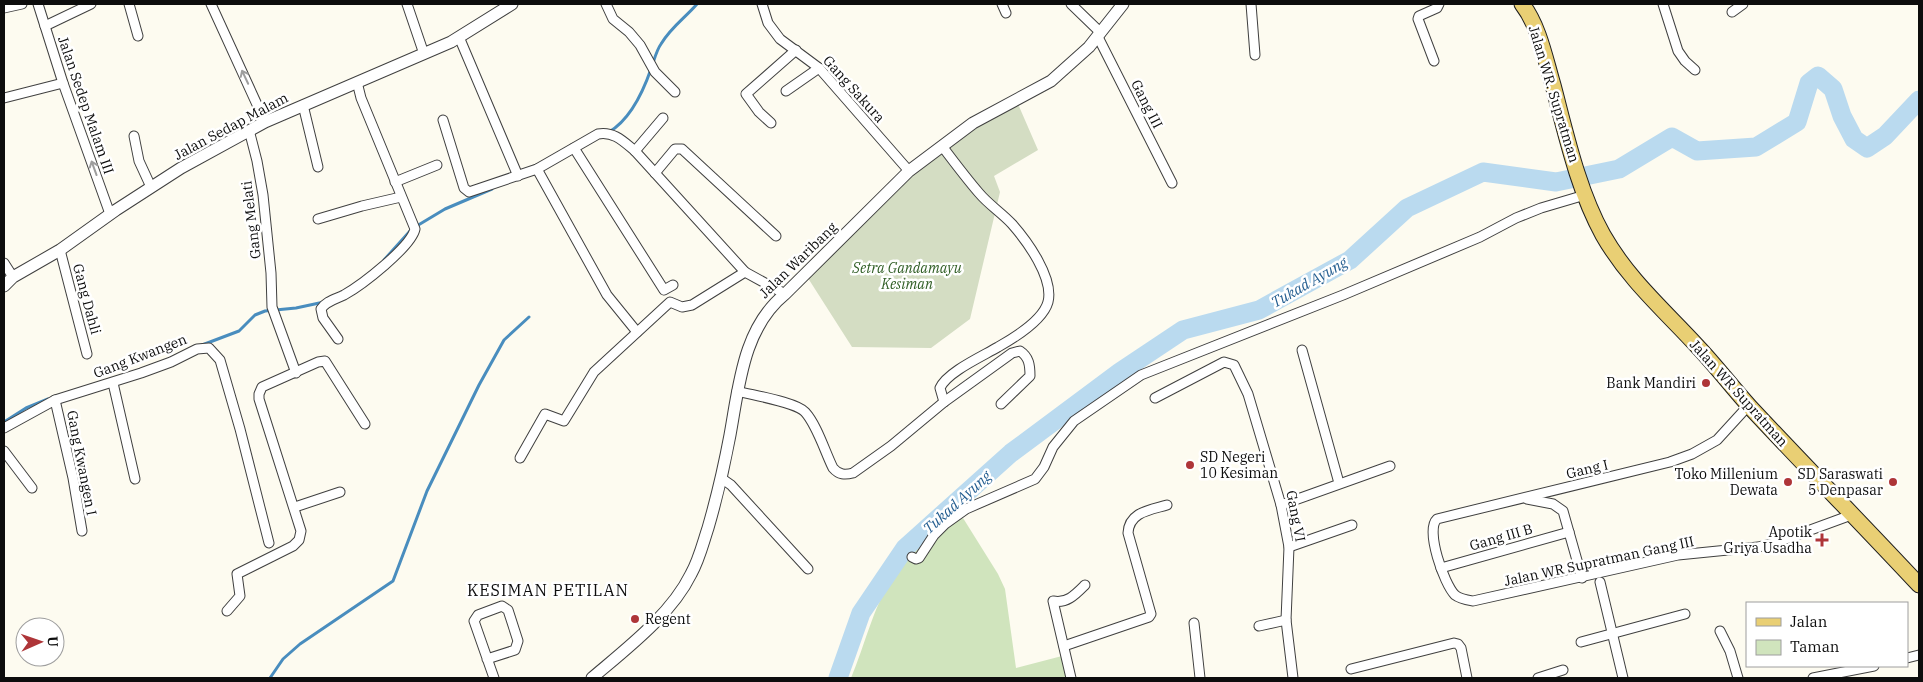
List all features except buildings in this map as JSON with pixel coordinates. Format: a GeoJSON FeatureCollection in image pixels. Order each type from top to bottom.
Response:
{"type":"FeatureCollection","features":[{"type":"Feature","properties":{"kind":"main road","name":"Jalan WR. Supratman"},"geometry":{"type":"LineString","coordinates":[[1522,4],[1539,39],[1569,145],[1584,190]]}},
{"type":"Feature","properties":{"kind":"main road","name":"Jalan WR Supratman"},"geometry":{"type":"LineString","coordinates":[[1584,190],[1602,233],[1631,277],[1919,585]]}},
{"type":"Feature","properties":{"kind":"street"},"geometry":{"type":"LineString","coordinates":[[4,8],[22,4]]}},
{"type":"Feature","properties":{"kind":"street","name":"Jalan Sedep Malam III"},"geometry":{"type":"LineString","coordinates":[[38,4],[63,83],[110,214]]}},
{"type":"Feature","properties":{"kind":"street"},"geometry":{"type":"LineString","coordinates":[[45,26],[91,4]]}},
{"type":"Feature","properties":{"kind":"street"},"geometry":{"type":"LineString","coordinates":[[129,4],[138,36]]}},
{"type":"Feature","properties":{"kind":"street"},"geometry":{"type":"LineString","coordinates":[[211,4],[265,122]]}},
{"type":"Feature","properties":{"kind":"street"},"geometry":{"type":"LineString","coordinates":[[407,4],[424,54]]}},
{"type":"Feature","properties":{"kind":"street","name":"Jalan Sedap Malam"},"geometry":{"type":"LineString","coordinates":[[4,286],[13,277],[60,250],[151,187],[249,130],[424,54],[459,37],[512,4]]}},
{"type":"Feature","properties":{"kind":"street"},"geometry":{"type":"LineString","coordinates":[[606,4],[613,19],[629,32],[640,45],[655,72],[675,92]]}},
{"type":"Feature","properties":{"kind":"street","name":"Gang Sakura"},"geometry":{"type":"LineString","coordinates":[[762,4],[768,23],[780,39],[819,68],[909,171]]}},
{"type":"Feature","properties":{"kind":"street","name":"Gang III"},"geometry":{"type":"LineString","coordinates":[[1071,4],[1099,35],[1172,183]]}},
{"type":"Feature","properties":{"kind":"street","name":"Jalan Waribang"},"geometry":{"type":"LineString","coordinates":[[595,678],[672,604],[684,586],[701,551],[721,478],[737,391],[745,360],[758,324],[772,304],[785,294],[909,171],[984,116],[1051,81],[1099,35],[1123,4]]}},
{"type":"Feature","properties":{"kind":"street"},"geometry":{"type":"LineString","coordinates":[[1251,4],[1255,55]]}},
{"type":"Feature","properties":{"kind":"street"},"geometry":{"type":"LineString","coordinates":[[1434,61],[1418,16],[1437,8],[1439,4]]}},
{"type":"Feature","properties":{"kind":"street"},"geometry":{"type":"LineString","coordinates":[[1663,4],[1678,52],[1695,70]]}},
{"type":"Feature","properties":{"kind":"street"},"geometry":{"type":"LineString","coordinates":[[1732,12],[1744,4]]}},
{"type":"Feature","properties":{"kind":"street"},"geometry":{"type":"LineString","coordinates":[[459,37],[518,176]]}},
{"type":"Feature","properties":{"kind":"street"},"geometry":{"type":"LineString","coordinates":[[771,123],[746,97],[746,94],[796,50]]}},
{"type":"Feature","properties":{"kind":"street"},"geometry":{"type":"LineString","coordinates":[[786,91],[819,68]]}},
{"type":"Feature","properties":{"kind":"street"},"geometry":{"type":"LineString","coordinates":[[338,339],[322,318],[321,309],[324,304],[345,294],[381,267],[412,238],[415,226],[401,197],[361,98],[357,82]]}},
{"type":"Feature","properties":{"kind":"street"},"geometry":{"type":"LineString","coordinates":[[4,98],[63,83]]}},
{"type":"Feature","properties":{"kind":"street"},"geometry":{"type":"LineString","coordinates":[[303,105],[318,167]]}},
{"type":"Feature","properties":{"kind":"street"},"geometry":{"type":"LineString","coordinates":[[635,151],[664,118]]}},
{"type":"Feature","properties":{"kind":"street"},"geometry":{"type":"LineString","coordinates":[[443,120],[458,171],[467,191],[474,192],[538,171],[575,151],[598,134],[607,133],[635,151],[745,272],[785,294]]}},
{"type":"Feature","properties":{"kind":"street","name":"Gang Melati"},"geometry":{"type":"LineString","coordinates":[[249,130],[257,160],[263,195],[271,273],[272,307],[274,317],[296,373]]}},
{"type":"Feature","properties":{"kind":"street"},"geometry":{"type":"LineString","coordinates":[[134,136],[139,161],[151,187]]}},
{"type":"Feature","properties":{"kind":"street"},"geometry":{"type":"LineString","coordinates":[[942,146],[979,193],[1020,235],[1041,267],[1048,292],[1048,301],[1038,317],[1011,339],[960,369],[942,383],[940,388],[944,402]]}},
{"type":"Feature","properties":{"kind":"street"},"geometry":{"type":"LineString","coordinates":[[654,173],[676,150],[682,149],[776,236]]}},
{"type":"Feature","properties":{"kind":"street"},"geometry":{"type":"LineString","coordinates":[[575,151],[664,290],[672,285]]}},
{"type":"Feature","properties":{"kind":"street"},"geometry":{"type":"LineString","coordinates":[[395,182],[437,165]]}},
{"type":"Feature","properties":{"kind":"street"},"geometry":{"type":"LineString","coordinates":[[538,171],[607,295],[637,332]]}},
{"type":"Feature","properties":{"kind":"street"},"geometry":{"type":"LineString","coordinates":[[912,557],[915,559],[920,558],[934,535],[945,524],[966,510],[1035,479],[1044,467],[1053,446],[1074,421],[1141,375],[1343,295],[1480,237],[1516,218],[1584,190]]}},
{"type":"Feature","properties":{"kind":"street"},"geometry":{"type":"LineString","coordinates":[[318,219],[401,197]]}},
{"type":"Feature","properties":{"kind":"street","name":"Gang Dahli"},"geometry":{"type":"LineString","coordinates":[[60,250],[87,354]]}},
{"type":"Feature","properties":{"kind":"street"},"geometry":{"type":"LineString","coordinates":[[4,263],[13,277]]}},
{"type":"Feature","properties":{"kind":"street"},"geometry":{"type":"LineString","coordinates":[[520,458],[545,414],[564,421],[594,372],[670,302],[682,307],[692,305],[745,272]]}},
{"type":"Feature","properties":{"kind":"street","name":"Gang Kwangen"},"geometry":{"type":"LineString","coordinates":[[4,428],[55,400],[113,383],[172,362],[196,349],[209,348],[220,360],[269,543]]}},
{"type":"Feature","properties":{"kind":"street"},"geometry":{"type":"LineString","coordinates":[[1302,350],[1339,483]]}},
{"type":"Feature","properties":{"kind":"street"},"geometry":{"type":"LineString","coordinates":[[737,391],[791,405],[804,412],[812,424],[833,468],[837,473],[847,475],[854,473],[891,446],[944,402],[1012,353],[1020,351],[1027,357],[1030,376],[1001,404]]}},
{"type":"Feature","properties":{"kind":"street"},"geometry":{"type":"LineString","coordinates":[[227,611],[240,596],[237,574],[286,551],[298,540],[301,531],[259,394],[262,387],[321,361],[327,362],[365,424]]}},
{"type":"Feature","properties":{"kind":"street","name":"Gang VI"},"geometry":{"type":"LineString","coordinates":[[1155,398],[1224,362],[1230,362],[1234,365],[1248,394],[1282,505],[1289,547],[1286,620],[1293,678]]}},
{"type":"Feature","properties":{"kind":"street"},"geometry":{"type":"LineString","coordinates":[[113,383],[135,479]]}},
{"type":"Feature","properties":{"kind":"street","name":"Gang Kwangen I"},"geometry":{"type":"LineString","coordinates":[[55,400],[70,460],[82,531]]}},
{"type":"Feature","properties":{"kind":"street","name":"Gang I"},"geometry":{"type":"LineString","coordinates":[[1466,600],[1455,595],[1441,568],[1432,529],[1437,519],[1670,462],[1692,454],[1716,440],[1749,405]]}},
{"type":"Feature","properties":{"kind":"street"},"geometry":{"type":"LineString","coordinates":[[4,451],[32,488]]}},
{"type":"Feature","properties":{"kind":"street"},"geometry":{"type":"LineString","coordinates":[[1282,505],[1390,466]]}},
{"type":"Feature","properties":{"kind":"street"},"geometry":{"type":"LineString","coordinates":[[721,478],[731,485],[808,569]]}},
{"type":"Feature","properties":{"kind":"street"},"geometry":{"type":"LineString","coordinates":[[295,508],[340,492]]}},
{"type":"Feature","properties":{"kind":"street"},"geometry":{"type":"LineString","coordinates":[[1521,498],[1546,502],[1562,511],[1582,578]]}},
{"type":"Feature","properties":{"kind":"street"},"geometry":{"type":"LineString","coordinates":[[1064,646],[1149,617],[1151,614],[1150,609],[1128,533],[1128,526],[1131,520],[1141,513],[1167,505]]}},
{"type":"Feature","properties":{"kind":"street","name":"Jalan WR Supratman Gang III"},"geometry":{"type":"LineString","coordinates":[[1466,600],[1473,601],[1490,598],[1678,555],[1758,547],[1775,543],[1854,514]]}},
{"type":"Feature","properties":{"kind":"street"},"geometry":{"type":"LineString","coordinates":[[1289,547],[1352,525]]}},
{"type":"Feature","properties":{"kind":"street","name":"Gang III B"},"geometry":{"type":"LineString","coordinates":[[1441,568],[1569,532]]}},
{"type":"Feature","properties":{"kind":"street"},"geometry":{"type":"LineString","coordinates":[[1600,582],[1623,678]]}},
{"type":"Feature","properties":{"kind":"street"},"geometry":{"type":"LineString","coordinates":[[1071,678],[1053,601],[1060,603],[1068,600],[1084,584]]}},
{"type":"Feature","properties":{"kind":"street"},"geometry":{"type":"LineString","coordinates":[[487,659],[515,650],[518,641],[508,610],[502,606],[478,615],[474,620],[487,659],[494,678]]}},
{"type":"Feature","properties":{"kind":"street"},"geometry":{"type":"LineString","coordinates":[[1581,642],[1685,614]]}},
{"type":"Feature","properties":{"kind":"street"},"geometry":{"type":"LineString","coordinates":[[1259,626],[1286,620]]}},
{"type":"Feature","properties":{"kind":"street"},"geometry":{"type":"LineString","coordinates":[[1194,623],[1200,678]]}},
{"type":"Feature","properties":{"kind":"street"},"geometry":{"type":"LineString","coordinates":[[1720,631],[1730,652],[1738,678]]}},
{"type":"Feature","properties":{"kind":"street"},"geometry":{"type":"LineString","coordinates":[[1350,669],[1454,643],[1458,644],[1461,648],[1467,678]]}},
{"type":"Feature","properties":{"kind":"street"},"geometry":{"type":"LineString","coordinates":[[1813,678],[1845,675],[1871,667]]}},
{"type":"Feature","properties":{"kind":"street"},"geometry":{"type":"LineString","coordinates":[[1538,678],[1563,670]]}},
{"type":"Feature","properties":{"kind":"green space","name":"Setra Gandamayu Kesiman"},"geometry":{"type":"Polygon","coordinates":[[[1018,104],[1038,150],[994,176],[1000,192],[970,319],[931,348],[852,347],[806,275],[912,173],[983,121],[1018,104]]]}},
{"type":"Feature","properties":{"kind":"green space"},"geometry":{"type":"Polygon","coordinates":[[[963,518],[998,574],[1005,589],[1016,668],[1062,656],[1067,678],[851,678],[874,614],[892,578],[923,543],[963,518]]]}},
{"type":"Feature","properties":{"kind":"waterway"},"geometry":{"type":"LineString","coordinates":[[609,132],[624,120],[635,104],[665,38],[697,4]]}},
{"type":"Feature","properties":{"kind":"waterway","name":"Tukad Ayung"},"geometry":{"type":"LineString","coordinates":[[838,678],[861,613],[905,548],[1011,453],[1120,372],[1183,330],[1259,310],[1350,260],[1407,208],[1483,172],[1556,182],[1619,169],[1672,137],[1697,151],[1756,147],[1797,122],[1809,83],[1818,76],[1833,89],[1842,116],[1854,139],[1867,148],[1885,136],[1919,100]]}},
{"type":"Feature","properties":{"kind":"waterway"},"geometry":{"type":"LineString","coordinates":[[415,227],[445,209],[492,189]]}},
{"type":"Feature","properties":{"kind":"waterway"},"geometry":{"type":"LineString","coordinates":[[384,260],[410,231]]}},
{"type":"Feature","properties":{"kind":"waterway"},"geometry":{"type":"LineString","coordinates":[[202,345],[239,331],[255,315],[265,311],[296,308],[324,302]]}},
{"type":"Feature","properties":{"kind":"waterway"},"geometry":{"type":"LineString","coordinates":[[270,678],[283,659],[300,644],[393,581],[427,491],[479,385],[504,340],[529,317]]}},
{"type":"Feature","properties":{"kind":"waterway"},"geometry":{"type":"LineString","coordinates":[[4,422],[26,408],[48,399]]}},
{"type":"Feature","properties":{"kind":"place","name":"Bank Mandiri"},"geometry":{"type":"Point","coordinates":[1706,383]}},
{"type":"Feature","properties":{"kind":"place","name":"SD Negeri 10 Kesiman"},"geometry":{"type":"Point","coordinates":[1190,465]}},
{"type":"Feature","properties":{"kind":"place","name":"Toko Millenium Dewata"},"geometry":{"type":"Point","coordinates":[1788,482]}},
{"type":"Feature","properties":{"kind":"place","name":"SD Saraswati 5 Denpasar"},"geometry":{"type":"Point","coordinates":[1893,482]}},
{"type":"Feature","properties":{"kind":"place","name":"Apotik Griya Usadha"},"geometry":{"type":"Point","coordinates":[1822,540]}},
{"type":"Feature","properties":{"kind":"place","name":"Regent"},"geometry":{"type":"Point","coordinates":[635,619]}},
{"type":"Feature","properties":{"kind":"district","name":"KESIMAN PETILAN"},"geometry":{"type":"Point","coordinates":[548,590]}}]}
